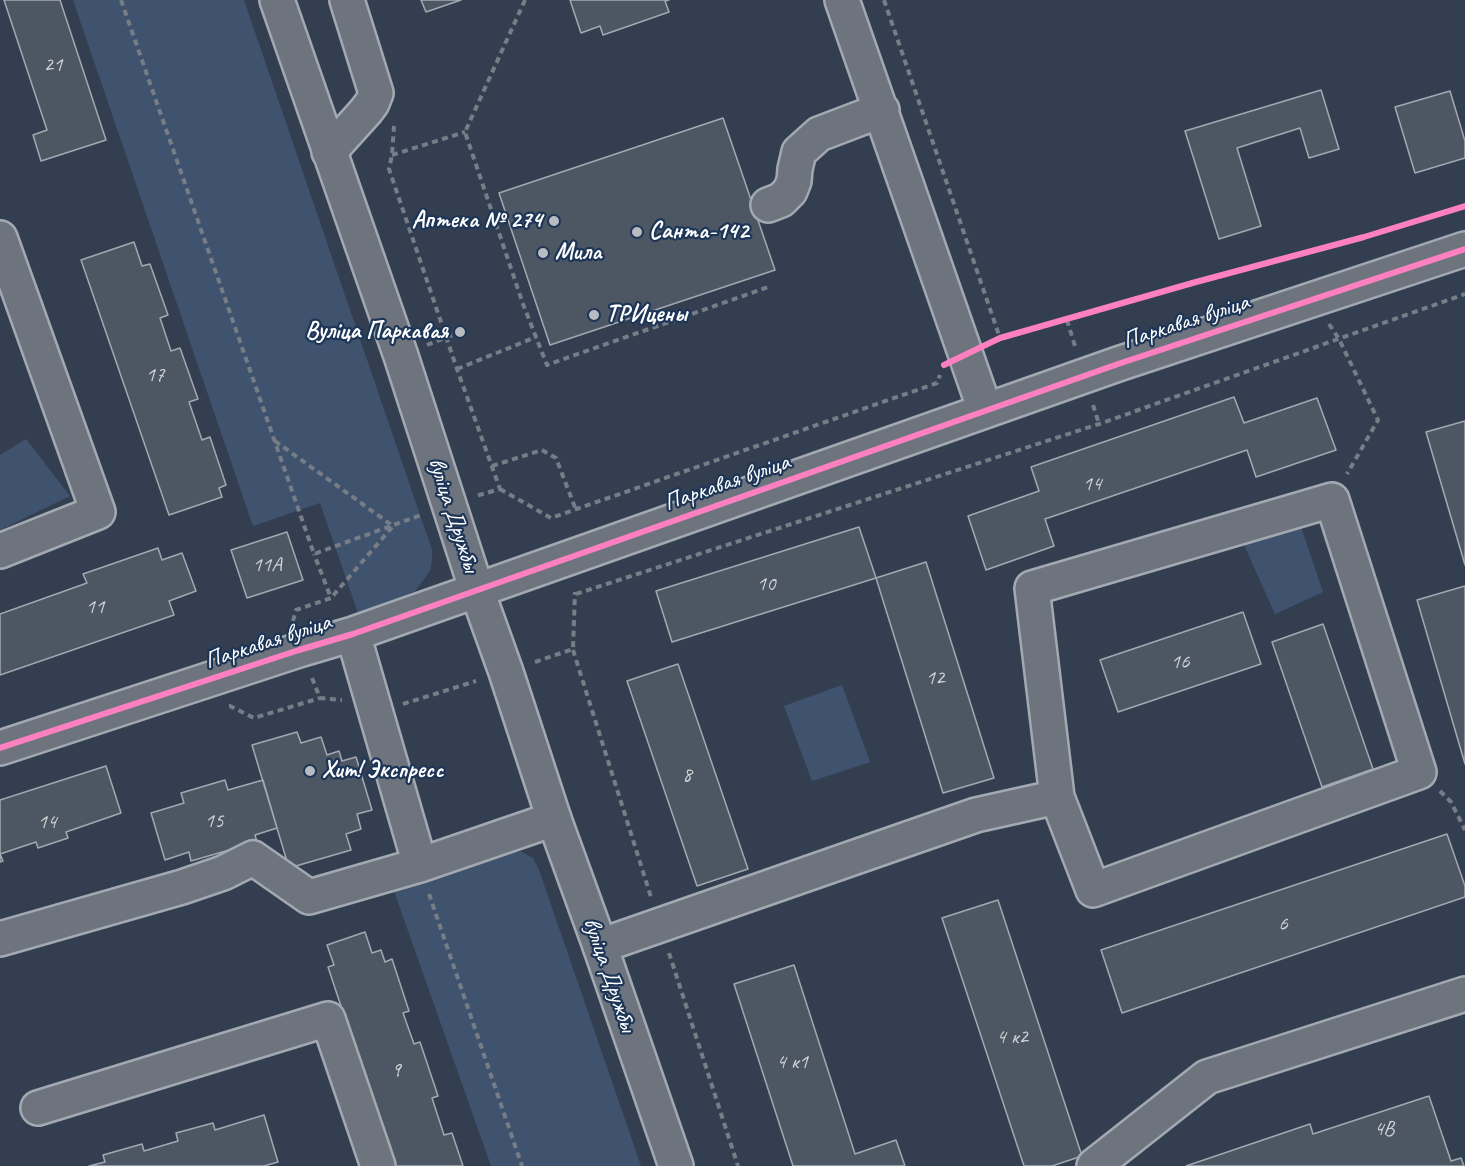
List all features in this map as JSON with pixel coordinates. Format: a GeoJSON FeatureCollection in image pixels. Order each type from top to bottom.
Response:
{"type":"FeatureCollection","features":[{"type":"Feature","properties":{"kind":"street","name":"вуліца Дружбы"},"geometry":{"type":"LineString","coordinates":[[277,0],[401,356],[554,819],[676,1166]]}},
{"type":"Feature","properties":{"kind":"street"},"geometry":{"type":"LineString","coordinates":[[329,152],[372,104],[376,93],[347,0]]}},
{"type":"Feature","properties":{"kind":"street"},"geometry":{"type":"LineString","coordinates":[[842,0],[985,410]]}},
{"type":"Feature","properties":{"kind":"street"},"geometry":{"type":"LineString","coordinates":[[768,205],[781,200],[790,191],[799,152],[819,134],[882,110]]}},
{"type":"Feature","properties":{"kind":"street"},"geometry":{"type":"LineString","coordinates":[[0,238],[98,512],[0,551]]}},
{"type":"Feature","properties":{"kind":"street","name":"Паркавая вуліца"},"geometry":{"type":"LineString","coordinates":[[0,748],[352,634],[1126,361],[1465,249]]}},
{"type":"Feature","properties":{"kind":"street"},"geometry":{"type":"LineString","coordinates":[[1332,500],[1419,772],[1093,890],[1057,797],[1032,588],[1332,500]]}},
{"type":"Feature","properties":{"kind":"street"},"geometry":{"type":"LineString","coordinates":[[352,634],[420,866]]}},
{"type":"Feature","properties":{"kind":"street"},"geometry":{"type":"LineString","coordinates":[[600,946],[976,815],[1057,797]]}},
{"type":"Feature","properties":{"kind":"street"},"geometry":{"type":"LineString","coordinates":[[0,939],[182,887],[224,873],[254,858],[309,897],[420,866],[554,819]]}},
{"type":"Feature","properties":{"kind":"street"},"geometry":{"type":"LineString","coordinates":[[1094,1166],[1207,1077],[1465,994]]}},
{"type":"Feature","properties":{"kind":"street"},"geometry":{"type":"LineString","coordinates":[[38,1108],[328,1018],[378,1166]]}},
{"type":"Feature","properties":{"kind":"path"},"geometry":{"type":"LineString","coordinates":[[121,0],[331,598]]}},
{"type":"Feature","properties":{"kind":"path"},"geometry":{"type":"LineString","coordinates":[[525,0],[465,132],[523,304],[547,364],[768,287]]}},
{"type":"Feature","properties":{"kind":"path"},"geometry":{"type":"LineString","coordinates":[[884,0],[1000,339]]}},
{"type":"Feature","properties":{"kind":"path"},"geometry":{"type":"LineString","coordinates":[[395,116],[389,169],[500,489],[551,518],[937,383],[944,365],[1000,339],[1196,282],[1364,237],[1465,206]]}},
{"type":"Feature","properties":{"kind":"path"},"geometry":{"type":"LineString","coordinates":[[392,155],[465,132]]}},
{"type":"Feature","properties":{"kind":"path"},"geometry":{"type":"LineString","coordinates":[[576,594],[1099,424],[1465,294]]}},
{"type":"Feature","properties":{"kind":"path"},"geometry":{"type":"LineString","coordinates":[[1312,299],[1340,339],[1378,420],[1332,500]]}},
{"type":"Feature","properties":{"kind":"path"},"geometry":{"type":"LineString","coordinates":[[457,369],[536,337]]}},
{"type":"Feature","properties":{"kind":"path"},"geometry":{"type":"LineString","coordinates":[[274,441],[393,526]]}},
{"type":"Feature","properties":{"kind":"path"},"geometry":{"type":"LineString","coordinates":[[492,466],[542,450],[556,458],[576,510]]}},
{"type":"Feature","properties":{"kind":"path"},"geometry":{"type":"LineString","coordinates":[[314,554],[500,489]]}},
{"type":"Feature","properties":{"kind":"path"},"geometry":{"type":"LineString","coordinates":[[320,698],[291,629],[296,610],[331,598],[393,526]]}},
{"type":"Feature","properties":{"kind":"path"},"geometry":{"type":"LineString","coordinates":[[564,559],[576,594],[573,649],[738,1166]]}},
{"type":"Feature","properties":{"kind":"path"},"geometry":{"type":"LineString","coordinates":[[219,709],[230,706],[254,718],[320,698],[399,705],[573,649]]}},
{"type":"Feature","properties":{"kind":"path"},"geometry":{"type":"LineString","coordinates":[[1419,772],[1451,802],[1465,830]]}},
{"type":"Feature","properties":{"kind":"path"},"geometry":{"type":"LineString","coordinates":[[420,866],[522,1166]]}},
{"type":"Feature","properties":{"kind":"shaded area"},"geometry":{"type":"Polygon","coordinates":[[[73,0],[244,0],[432,550],[430,570],[415,591],[358,613],[320,503],[253,526],[73,0]]]}},
{"type":"Feature","properties":{"kind":"shaded area"},"geometry":{"type":"Polygon","coordinates":[[[26,439],[70,496],[0,530],[0,455],[26,439]]]}},
{"type":"Feature","properties":{"kind":"shaded area"},"geometry":{"type":"Polygon","coordinates":[[[1301,527],[1323,592],[1275,614],[1244,545],[1301,527]]]}},
{"type":"Feature","properties":{"kind":"shaded area"},"geometry":{"type":"Polygon","coordinates":[[[842,685],[870,762],[812,781],[784,706],[842,685]]]}},
{"type":"Feature","properties":{"kind":"shaded area"},"geometry":{"type":"Polygon","coordinates":[[[513,851],[522,852],[533,858],[539,870],[641,1166],[491,1166],[394,891],[513,851]]]}},
{"type":"Feature","properties":{"kind":"building"},"geometry":{"type":"Polygon","coordinates":[[[4,0],[60,0],[106,140],[41,161],[33,135],[47,130],[4,0]]]}},
{"type":"Feature","properties":{"kind":"building"},"geometry":{"type":"Polygon","coordinates":[[[421,0],[461,0],[426,12],[421,0]]]}},
{"type":"Feature","properties":{"kind":"building"},"geometry":{"type":"Polygon","coordinates":[[[570,0],[669,0],[665,1],[669,12],[603,35],[600,26],[581,33],[570,0]]]}},
{"type":"Feature","properties":{"kind":"building"},"geometry":{"type":"Polygon","coordinates":[[[1321,90],[1339,149],[1309,158],[1300,128],[1237,148],[1261,226],[1219,239],[1185,131],[1321,90]]]}},
{"type":"Feature","properties":{"kind":"building"},"geometry":{"type":"Polygon","coordinates":[[[1450,91],[1465,141],[1465,158],[1415,173],[1395,107],[1450,91]]]}},
{"type":"Feature","properties":{"kind":"building","name":"Санта-142"},"geometry":{"type":"Polygon","coordinates":[[[723,118],[775,270],[550,345],[499,193],[723,118]]]}},
{"type":"Feature","properties":{"kind":"building"},"geometry":{"type":"Polygon","coordinates":[[[134,242],[142,266],[150,264],[168,315],[160,318],[171,351],[180,348],[198,399],[189,402],[202,440],[210,437],[226,485],[219,488],[222,497],[169,515],[81,260],[134,242]]]}},
{"type":"Feature","properties":{"kind":"building"},"geometry":{"type":"Polygon","coordinates":[[[1234,397],[1244,423],[1317,398],[1336,450],[1256,477],[1247,450],[1045,519],[1054,546],[986,570],[968,516],[1039,491],[1031,467],[1234,397]]]}},
{"type":"Feature","properties":{"kind":"building"},"geometry":{"type":"Polygon","coordinates":[[[1465,421],[1465,565],[1426,432],[1465,421]]]}},
{"type":"Feature","properties":{"kind":"building"},"geometry":{"type":"Polygon","coordinates":[[[859,527],[876,578],[672,642],[656,591],[859,527]]]}},
{"type":"Feature","properties":{"kind":"building"},"geometry":{"type":"Polygon","coordinates":[[[287,532],[303,580],[247,598],[231,550],[287,532]]]}},
{"type":"Feature","properties":{"kind":"building"},"geometry":{"type":"Polygon","coordinates":[[[158,548],[162,560],[182,553],[196,591],[169,601],[174,615],[0,675],[0,614],[87,583],[83,574],[158,548]]]}},
{"type":"Feature","properties":{"kind":"building"},"geometry":{"type":"Polygon","coordinates":[[[926,562],[994,778],[943,793],[876,578],[926,562]]]}},
{"type":"Feature","properties":{"kind":"building"},"geometry":{"type":"Polygon","coordinates":[[[1465,586],[1465,764],[1417,600],[1465,586]]]}},
{"type":"Feature","properties":{"kind":"building"},"geometry":{"type":"Polygon","coordinates":[[[1243,612],[1261,664],[1118,712],[1100,660],[1243,612]]]}},
{"type":"Feature","properties":{"kind":"building"},"geometry":{"type":"Polygon","coordinates":[[[1323,624],[1373,769],[1322,787],[1272,642],[1323,624]]]}},
{"type":"Feature","properties":{"kind":"building"},"geometry":{"type":"Polygon","coordinates":[[[678,664],[748,869],[697,886],[627,681],[678,664]]]}},
{"type":"Feature","properties":{"kind":"building"},"geometry":{"type":"Polygon","coordinates":[[[297,732],[301,743],[321,737],[327,755],[339,751],[342,761],[356,757],[372,810],[357,814],[361,829],[346,834],[351,850],[289,868],[252,745],[297,732]]]}},
{"type":"Feature","properties":{"kind":"building"},"geometry":{"type":"Polygon","coordinates":[[[106,766],[121,813],[66,832],[68,838],[38,848],[36,842],[0,854],[0,800],[106,766]]]}},
{"type":"Feature","properties":{"kind":"building"},"geometry":{"type":"Polygon","coordinates":[[[225,780],[228,790],[263,780],[277,828],[255,835],[257,842],[191,861],[189,852],[165,860],[151,813],[184,803],[181,793],[225,780]]]}},
{"type":"Feature","properties":{"kind":"building"},"geometry":{"type":"Polygon","coordinates":[[[1447,834],[1465,886],[1465,897],[1122,1013],[1101,950],[1447,834]]]}},
{"type":"Feature","properties":{"kind":"building"},"geometry":{"type":"Polygon","coordinates":[[[998,900],[1082,1156],[1052,1166],[1024,1166],[942,918],[998,900]]]}},
{"type":"Feature","properties":{"kind":"building"},"geometry":{"type":"Polygon","coordinates":[[[365,932],[372,953],[381,950],[385,962],[392,959],[409,1011],[403,1013],[414,1044],[420,1042],[438,1096],[432,1098],[444,1135],[452,1133],[463,1166],[394,1166],[328,967],[334,965],[327,945],[365,932]]]}},
{"type":"Feature","properties":{"kind":"building"},"geometry":{"type":"Polygon","coordinates":[[[794,965],[855,1154],[896,1140],[905,1166],[793,1166],[734,984],[794,965]]]}},
{"type":"Feature","properties":{"kind":"building"},"geometry":{"type":"Polygon","coordinates":[[[1429,1096],[1451,1161],[1461,1158],[1464,1166],[1186,1166],[1310,1124],[1313,1134],[1429,1096]]]}},
{"type":"Feature","properties":{"kind":"building"},"geometry":{"type":"Polygon","coordinates":[[[264,1115],[278,1162],[264,1166],[89,1166],[105,1162],[103,1155],[142,1144],[144,1151],[178,1141],[176,1133],[213,1123],[215,1130],[264,1115]]]}},
{"type":"Feature","properties":{"kind":"cycle path"},"geometry":{"type":"LineString","coordinates":[[944,365],[1000,338],[1364,237],[1465,206]]}},
{"type":"Feature","properties":{"kind":"cycle path"},"geometry":{"type":"LineString","coordinates":[[0,748],[353,634],[1118,364],[1465,249]]}},
{"type":"Feature","properties":{"kind":"place","name":"Аптека № 274"},"geometry":{"type":"Point","coordinates":[554,221]}},
{"type":"Feature","properties":{"kind":"place","name":"Санта-142"},"geometry":{"type":"Point","coordinates":[637,232]}},
{"type":"Feature","properties":{"kind":"place","name":"Мила"},"geometry":{"type":"Point","coordinates":[543,253]}},
{"type":"Feature","properties":{"kind":"place","name":"ТРИцены"},"geometry":{"type":"Point","coordinates":[594,315]}},
{"type":"Feature","properties":{"kind":"place","name":"Вуліца Паркавая"},"geometry":{"type":"Point","coordinates":[460,332]}},
{"type":"Feature","properties":{"kind":"place","name":"Хит! Экспресс"},"geometry":{"type":"Point","coordinates":[310,771]}}]}
